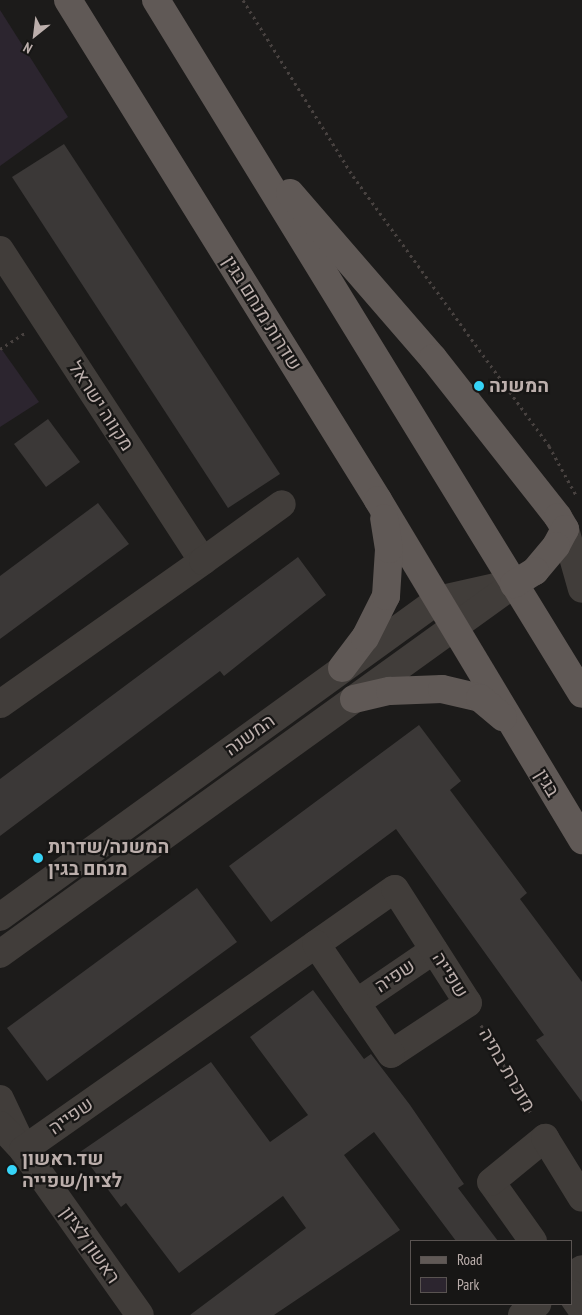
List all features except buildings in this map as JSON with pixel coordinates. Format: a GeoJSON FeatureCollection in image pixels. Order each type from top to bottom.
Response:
{"type":"FeatureCollection","features":[{"type":"Feature","properties":{"kind":"main road","name":"שדרות מנחם בגין"},"geometry":{"type":"LineString","coordinates":[[68,0],[378,500],[512,725]]}},
{"type":"Feature","properties":{"kind":"main road"},"geometry":{"type":"LineString","coordinates":[[156,0],[582,694]]}},
{"type":"Feature","properties":{"kind":"main road"},"geometry":{"type":"LineString","coordinates":[[243,140],[427,350],[534,484],[565,529],[546,560],[514,584]]}},
{"type":"Feature","properties":{"kind":"main road"},"geometry":{"type":"LineString","coordinates":[[342,668],[370,630],[386,596],[389,549],[378,500]]}},
{"type":"Feature","properties":{"kind":"main road"},"geometry":{"type":"LineString","coordinates":[[354,699],[390,691],[456,691],[480,698],[512,725]]}},
{"type":"Feature","properties":{"kind":"main road","name":"בגין"},"geometry":{"type":"LineString","coordinates":[[512,725],[582,840]]}},
{"type":"Feature","properties":{"kind":"street","name":"מקווה ישראל"},"geometry":{"type":"LineString","coordinates":[[0,250],[204,560]]}},
{"type":"Feature","properties":{"kind":"street"},"geometry":{"type":"LineString","coordinates":[[0,704],[282,504]]}},
{"type":"Feature","properties":{"kind":"street"},"geometry":{"type":"LineString","coordinates":[[565,529],[582,589]]}},
{"type":"Feature","properties":{"kind":"street"},"geometry":{"type":"LineString","coordinates":[[453,627],[514,584]]}},
{"type":"Feature","properties":{"kind":"street","name":"המשנה"},"geometry":{"type":"LineString","coordinates":[[0,917],[438,600],[487,586],[514,584]]}},
{"type":"Feature","properties":{"kind":"street","name":"המשנה"},"geometry":{"type":"LineString","coordinates":[[0,954],[453,627]]}},
{"type":"Feature","properties":{"kind":"street","name":"שפייה"},"geometry":{"type":"LineString","coordinates":[[23,1150],[316,944],[395,889],[468,1003],[391,1054],[316,944]]}},
{"type":"Feature","properties":{"kind":"street","name":"שפיה"},"geometry":{"type":"LineString","coordinates":[[356,1003],[434,950]]}},
{"type":"Feature","properties":{"kind":"street","name":"ראשון לציון"},"geometry":{"type":"LineString","coordinates":[[0,1099],[23,1150]]}},
{"type":"Feature","properties":{"kind":"street","name":"ראשון לציון"},"geometry":{"type":"LineString","coordinates":[[0,1125],[23,1150],[140,1315]]}},
{"type":"Feature","properties":{"kind":"street"},"geometry":{"type":"LineString","coordinates":[[532,1240],[491,1182],[545,1138],[582,1198]]}},
{"type":"Feature","properties":{"kind":"street"},"geometry":{"type":"LineString","coordinates":[[572,1277],[582,1269]]}},
{"type":"Feature","properties":{"kind":"street"},"geometry":{"type":"LineString","coordinates":[[572,1295],[582,1310]]}},
{"type":"Feature","properties":{"kind":"street"},"geometry":{"type":"LineString","coordinates":[[522,1315],[535,1305]]}},
{"type":"Feature","properties":{"kind":"path"},"geometry":{"type":"LineString","coordinates":[[243,0],[353,176],[549,446],[582,507]]}},
{"type":"Feature","properties":{"kind":"path","name":"מזכרת בתיה"},"geometry":{"type":"LineString","coordinates":[[468,1003],[545,1138]]}},
{"type":"Feature","properties":{"kind":"green space"},"geometry":{"type":"Polygon","coordinates":[[[0,10],[68,117],[0,166],[0,10]]]}},
{"type":"Feature","properties":{"kind":"green space"},"geometry":{"type":"Polygon","coordinates":[[[0,347],[39,402],[0,427],[0,347]]]}},
{"type":"Feature","properties":{"kind":"place","name":"המשנה"},"geometry":{"type":"Point","coordinates":[479,386]}},
{"type":"Feature","properties":{"kind":"place","name":"המשנה/שדרות מנחם בגין"},"geometry":{"type":"Point","coordinates":[38,858]}},
{"type":"Feature","properties":{"kind":"place","name":"שד.ראשון לציון/שפייה"},"geometry":{"type":"Point","coordinates":[12,1170]}}]}
